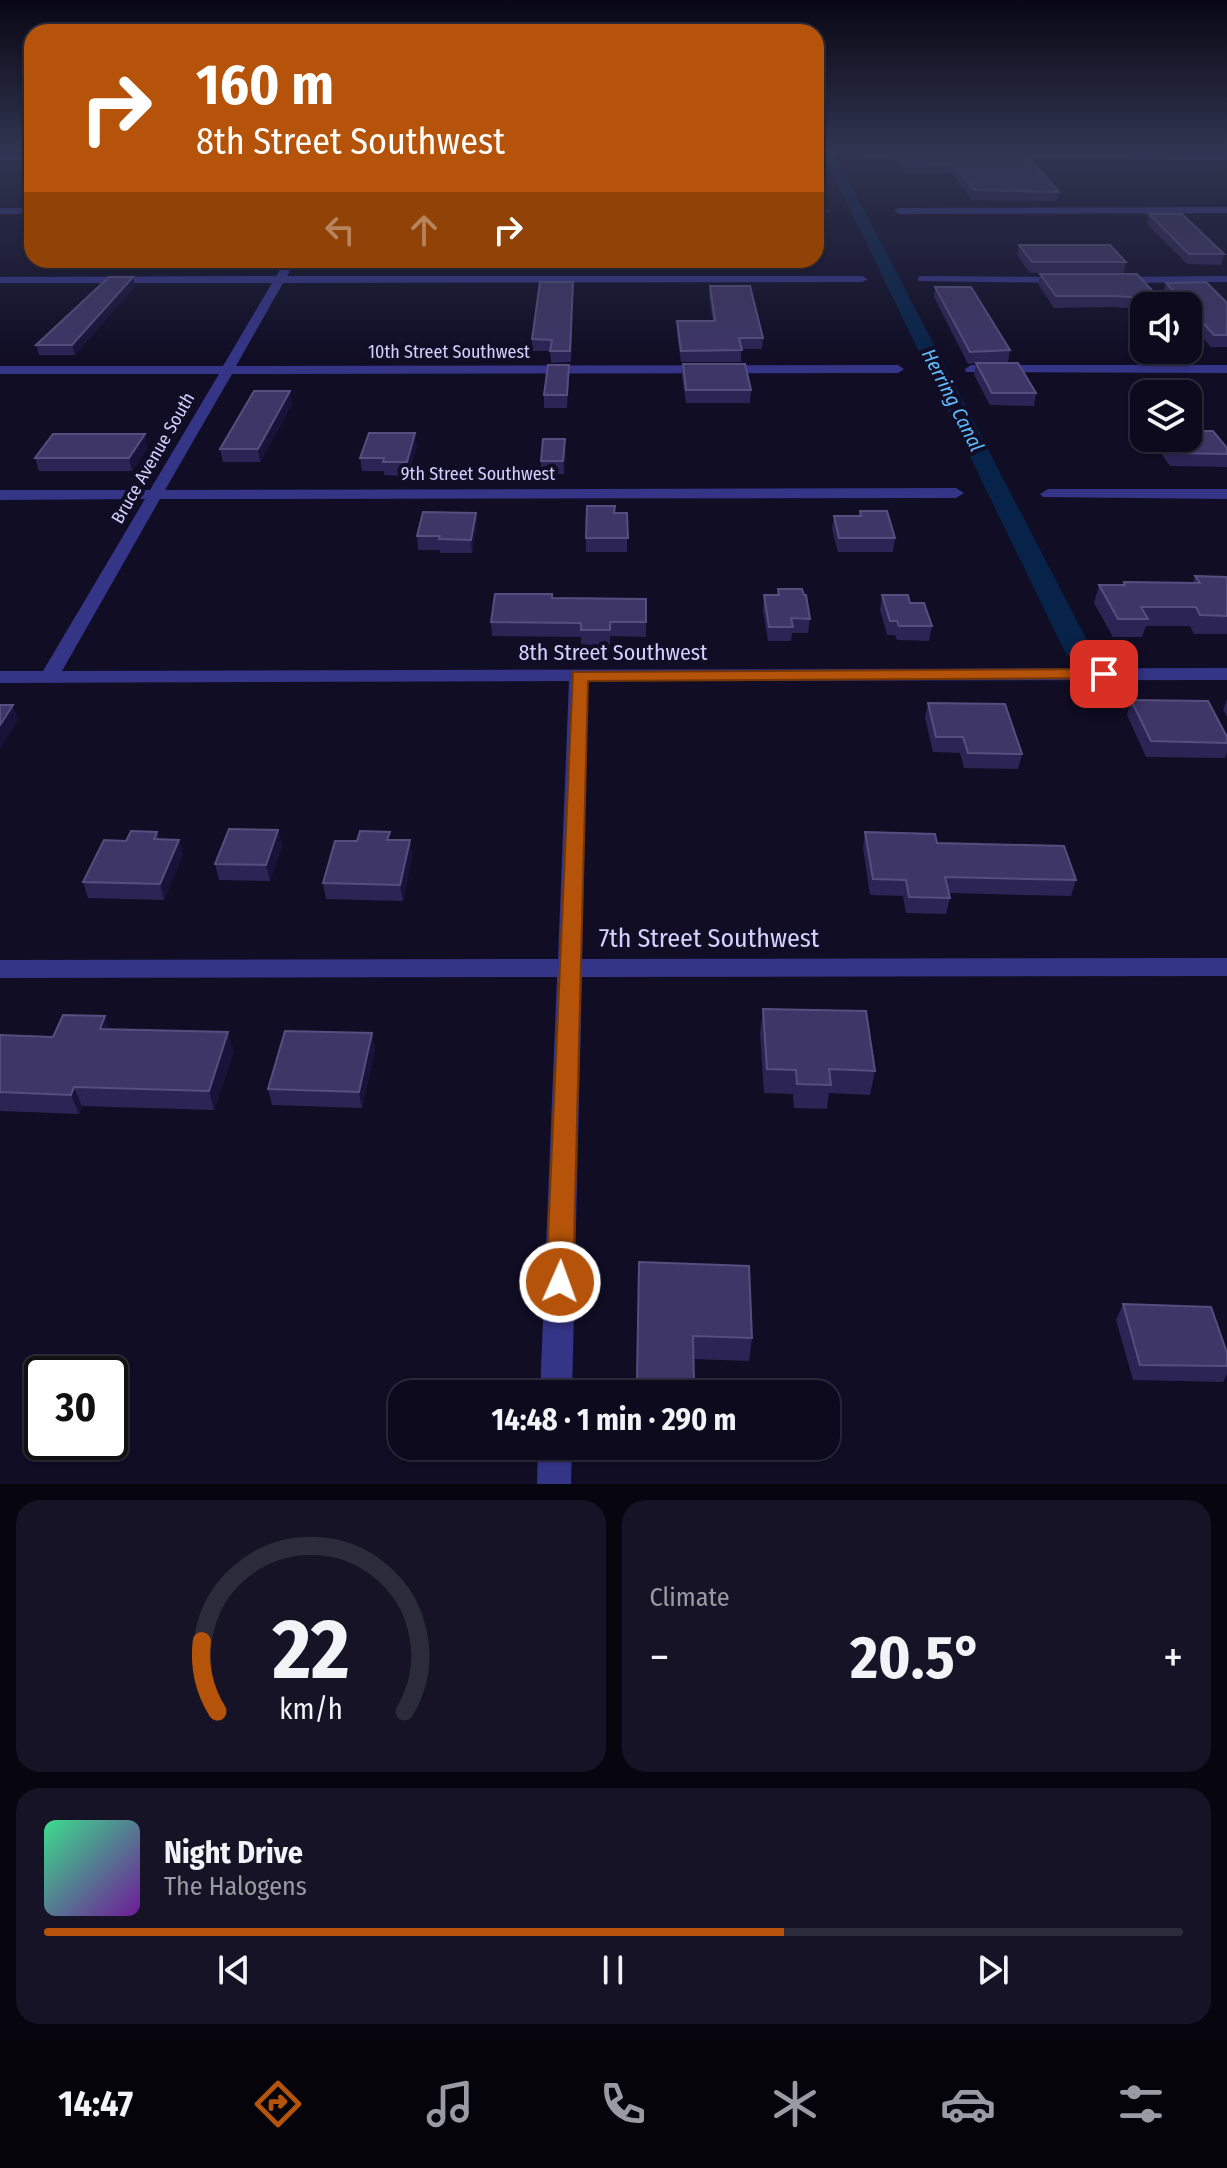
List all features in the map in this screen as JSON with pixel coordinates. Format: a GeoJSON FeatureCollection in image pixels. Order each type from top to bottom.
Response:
{"type":"FeatureCollection","features":[{"type":"Feature","properties":{"kind":"street","name":"Bruce Avenue South"},"geometry":{"type":"LineString","coordinates":[[49,677],[287,268]]}},
{"type":"Feature","properties":{"kind":"street"},"geometry":{"type":"LineString","coordinates":[[0,280],[862,279]]}},
{"type":"Feature","properties":{"kind":"street"},"geometry":{"type":"LineString","coordinates":[[922,279],[1083,280]]}},
{"type":"Feature","properties":{"kind":"street"},"geometry":{"type":"LineString","coordinates":[[1099,280],[1227,279]]}},
{"type":"Feature","properties":{"kind":"street","name":"10th Street Southwest"},"geometry":{"type":"LineString","coordinates":[[0,370],[898,369]]}},
{"type":"Feature","properties":{"kind":"street"},"geometry":{"type":"LineString","coordinates":[[971,369],[1227,369]]}},
{"type":"Feature","properties":{"kind":"street","name":"9th Street Southwest"},"geometry":{"type":"LineString","coordinates":[[0,495],[956,493]]}},
{"type":"Feature","properties":{"kind":"street"},"geometry":{"type":"LineString","coordinates":[[1048,494],[1227,494]]}},
{"type":"Feature","properties":{"kind":"street","name":"8th Street Southwest"},"geometry":{"type":"LineString","coordinates":[[0,677],[1227,674]]}},
{"type":"Feature","properties":{"kind":"street"},"geometry":{"type":"LineString","coordinates":[[557,1380],[579,676]]}},
{"type":"Feature","properties":{"kind":"street","name":"7th Street Southwest"},"geometry":{"type":"LineString","coordinates":[[0,969],[1227,967]]}},
{"type":"Feature","properties":{"kind":"street"},"geometry":{"type":"LineString","coordinates":[[554,1484],[555,1460]]}},
{"type":"Feature","properties":{"kind":"building"},"geometry":{"type":"Polygon","coordinates":[[[1154,219],[1188,219],[1224,254],[1189,254],[1154,219]]]}},
{"type":"Feature","properties":{"kind":"building"},"geometry":{"type":"Polygon","coordinates":[[[1019,245],[1110,245],[1126,262],[1032,262],[1019,245]]]}},
{"type":"Feature","properties":{"kind":"building"},"geometry":{"type":"Polygon","coordinates":[[[1040,274],[1137,274],[1154,292],[1130,292],[1130,297],[1056,296],[1040,274]]]}},
{"type":"Feature","properties":{"kind":"building"},"geometry":{"type":"Polygon","coordinates":[[[109,277],[133,277],[72,345],[36,345],[109,277]]]}},
{"type":"Feature","properties":{"kind":"building"},"geometry":{"type":"Polygon","coordinates":[[[540,282],[573,282],[570,351],[550,351],[552,340],[532,339],[540,282]]]}},
{"type":"Feature","properties":{"kind":"building"},"geometry":{"type":"Polygon","coordinates":[[[1206,282],[1227,303],[1227,335],[1214,335],[1202,322],[1202,292],[1174,292],[1166,283],[1206,282]]]}},
{"type":"Feature","properties":{"kind":"building"},"geometry":{"type":"Polygon","coordinates":[[[710,286],[750,286],[763,338],[739,338],[742,350],[681,351],[677,321],[715,321],[710,286]]]}},
{"type":"Feature","properties":{"kind":"building"},"geometry":{"type":"Polygon","coordinates":[[[935,287],[971,287],[1010,350],[970,352],[935,287]]]}},
{"type":"Feature","properties":{"kind":"building"},"geometry":{"type":"Polygon","coordinates":[[[976,363],[1018,363],[1036,393],[992,393],[976,363]]]}},
{"type":"Feature","properties":{"kind":"building"},"geometry":{"type":"Polygon","coordinates":[[[683,364],[745,364],[751,390],[686,390],[683,364]]]}},
{"type":"Feature","properties":{"kind":"building"},"geometry":{"type":"Polygon","coordinates":[[[548,365],[569,365],[567,395],[544,395],[548,365]]]}},
{"type":"Feature","properties":{"kind":"building"},"geometry":{"type":"Polygon","coordinates":[[[254,391],[290,391],[258,449],[220,449],[254,391]]]}},
{"type":"Feature","properties":{"kind":"building"},"geometry":{"type":"Polygon","coordinates":[[[1202,431],[1213,431],[1227,448],[1227,454],[1174,453],[1202,452],[1202,431]]]}},
{"type":"Feature","properties":{"kind":"building"},"geometry":{"type":"Polygon","coordinates":[[[369,433],[415,433],[407,462],[360,458],[369,433]]]}},
{"type":"Feature","properties":{"kind":"building"},"geometry":{"type":"Polygon","coordinates":[[[53,434],[145,434],[129,458],[35,458],[53,434]]]}},
{"type":"Feature","properties":{"kind":"building"},"geometry":{"type":"Polygon","coordinates":[[[543,439],[565,439],[563,461],[541,461],[543,439]]]}},
{"type":"Feature","properties":{"kind":"building"},"geometry":{"type":"Polygon","coordinates":[[[587,506],[615,506],[614,513],[627,513],[628,538],[586,538],[587,506]]]}},
{"type":"Feature","properties":{"kind":"building"},"geometry":{"type":"Polygon","coordinates":[[[860,511],[887,511],[895,538],[839,538],[834,516],[861,516],[860,511]]]}},
{"type":"Feature","properties":{"kind":"building"},"geometry":{"type":"Polygon","coordinates":[[[423,512],[476,513],[471,540],[417,536],[423,512]]]}},
{"type":"Feature","properties":{"kind":"building"},"geometry":{"type":"Polygon","coordinates":[[[1195,576],[1227,577],[1227,616],[1200,615],[1196,607],[1141,607],[1148,619],[1118,619],[1099,585],[1125,585],[1124,582],[1200,583],[1195,576]]]}},
{"type":"Feature","properties":{"kind":"building"},"geometry":{"type":"Polygon","coordinates":[[[778,589],[802,589],[810,619],[791,618],[793,627],[769,627],[764,595],[779,595],[778,589]]]}},
{"type":"Feature","properties":{"kind":"building"},"geometry":{"type":"Polygon","coordinates":[[[495,594],[646,599],[646,622],[610,622],[610,630],[581,630],[581,623],[491,622],[495,594]]]}},
{"type":"Feature","properties":{"kind":"building"},"geometry":{"type":"Polygon","coordinates":[[[882,595],[908,595],[910,603],[924,603],[932,626],[899,626],[897,621],[890,621],[882,595]]]}},
{"type":"Feature","properties":{"kind":"building"},"geometry":{"type":"Polygon","coordinates":[[[1131,700],[1208,701],[1227,737],[1227,743],[1151,741],[1131,700]]]}},
{"type":"Feature","properties":{"kind":"building"},"geometry":{"type":"Polygon","coordinates":[[[928,703],[1005,704],[1022,754],[968,753],[963,737],[936,737],[928,703]]]}},
{"type":"Feature","properties":{"kind":"building"},"geometry":{"type":"Polygon","coordinates":[[[0,705],[13,705],[0,725],[0,705]]]}},
{"type":"Feature","properties":{"kind":"building"},"geometry":{"type":"Polygon","coordinates":[[[229,829],[278,830],[266,865],[215,864],[229,829]]]}},
{"type":"Feature","properties":{"kind":"building"},"geometry":{"type":"Polygon","coordinates":[[[131,831],[157,832],[154,839],[179,840],[160,884],[83,882],[104,840],[126,841],[131,831]]]}},
{"type":"Feature","properties":{"kind":"building"},"geometry":{"type":"Polygon","coordinates":[[[360,831],[390,832],[387,840],[410,840],[400,885],[323,883],[335,841],[357,841],[360,831]]]}},
{"type":"Feature","properties":{"kind":"building"},"geometry":{"type":"Polygon","coordinates":[[[865,832],[935,834],[937,843],[1064,846],[1076,880],[945,877],[950,898],[909,897],[906,880],[873,879],[865,832]]]}},
{"type":"Feature","properties":{"kind":"building"},"geometry":{"type":"Polygon","coordinates":[[[763,1009],[866,1011],[875,1071],[829,1069],[831,1085],[797,1084],[796,1070],[767,1069],[763,1009]]]}},
{"type":"Feature","properties":{"kind":"building"},"geometry":{"type":"Polygon","coordinates":[[[63,1015],[105,1016],[100,1029],[228,1032],[209,1091],[74,1087],[71,1095],[0,1092],[0,1035],[53,1037],[63,1015]]]}},
{"type":"Feature","properties":{"kind":"building"},"geometry":{"type":"Polygon","coordinates":[[[285,1031],[372,1033],[359,1092],[268,1089],[285,1031]]]}},
{"type":"Feature","properties":{"kind":"building"},"geometry":{"type":"Polygon","coordinates":[[[639,1262],[749,1266],[752,1338],[693,1336],[694,1380],[637,1380],[639,1262]]]}},
{"type":"Feature","properties":{"kind":"building"},"geometry":{"type":"Polygon","coordinates":[[[1123,1304],[1211,1307],[1227,1353],[1227,1366],[1140,1365],[1123,1304]]]}},
{"type":"Feature","properties":{"kind":"waterway","name":"Herring Canal"},"geometry":{"type":"LineString","coordinates":[[862,219],[1078,650]]}},
{"type":"Feature","properties":{"kind":"route"},"geometry":{"type":"LineString","coordinates":[[560,1282],[579,676],[1104,674]]}}]}
